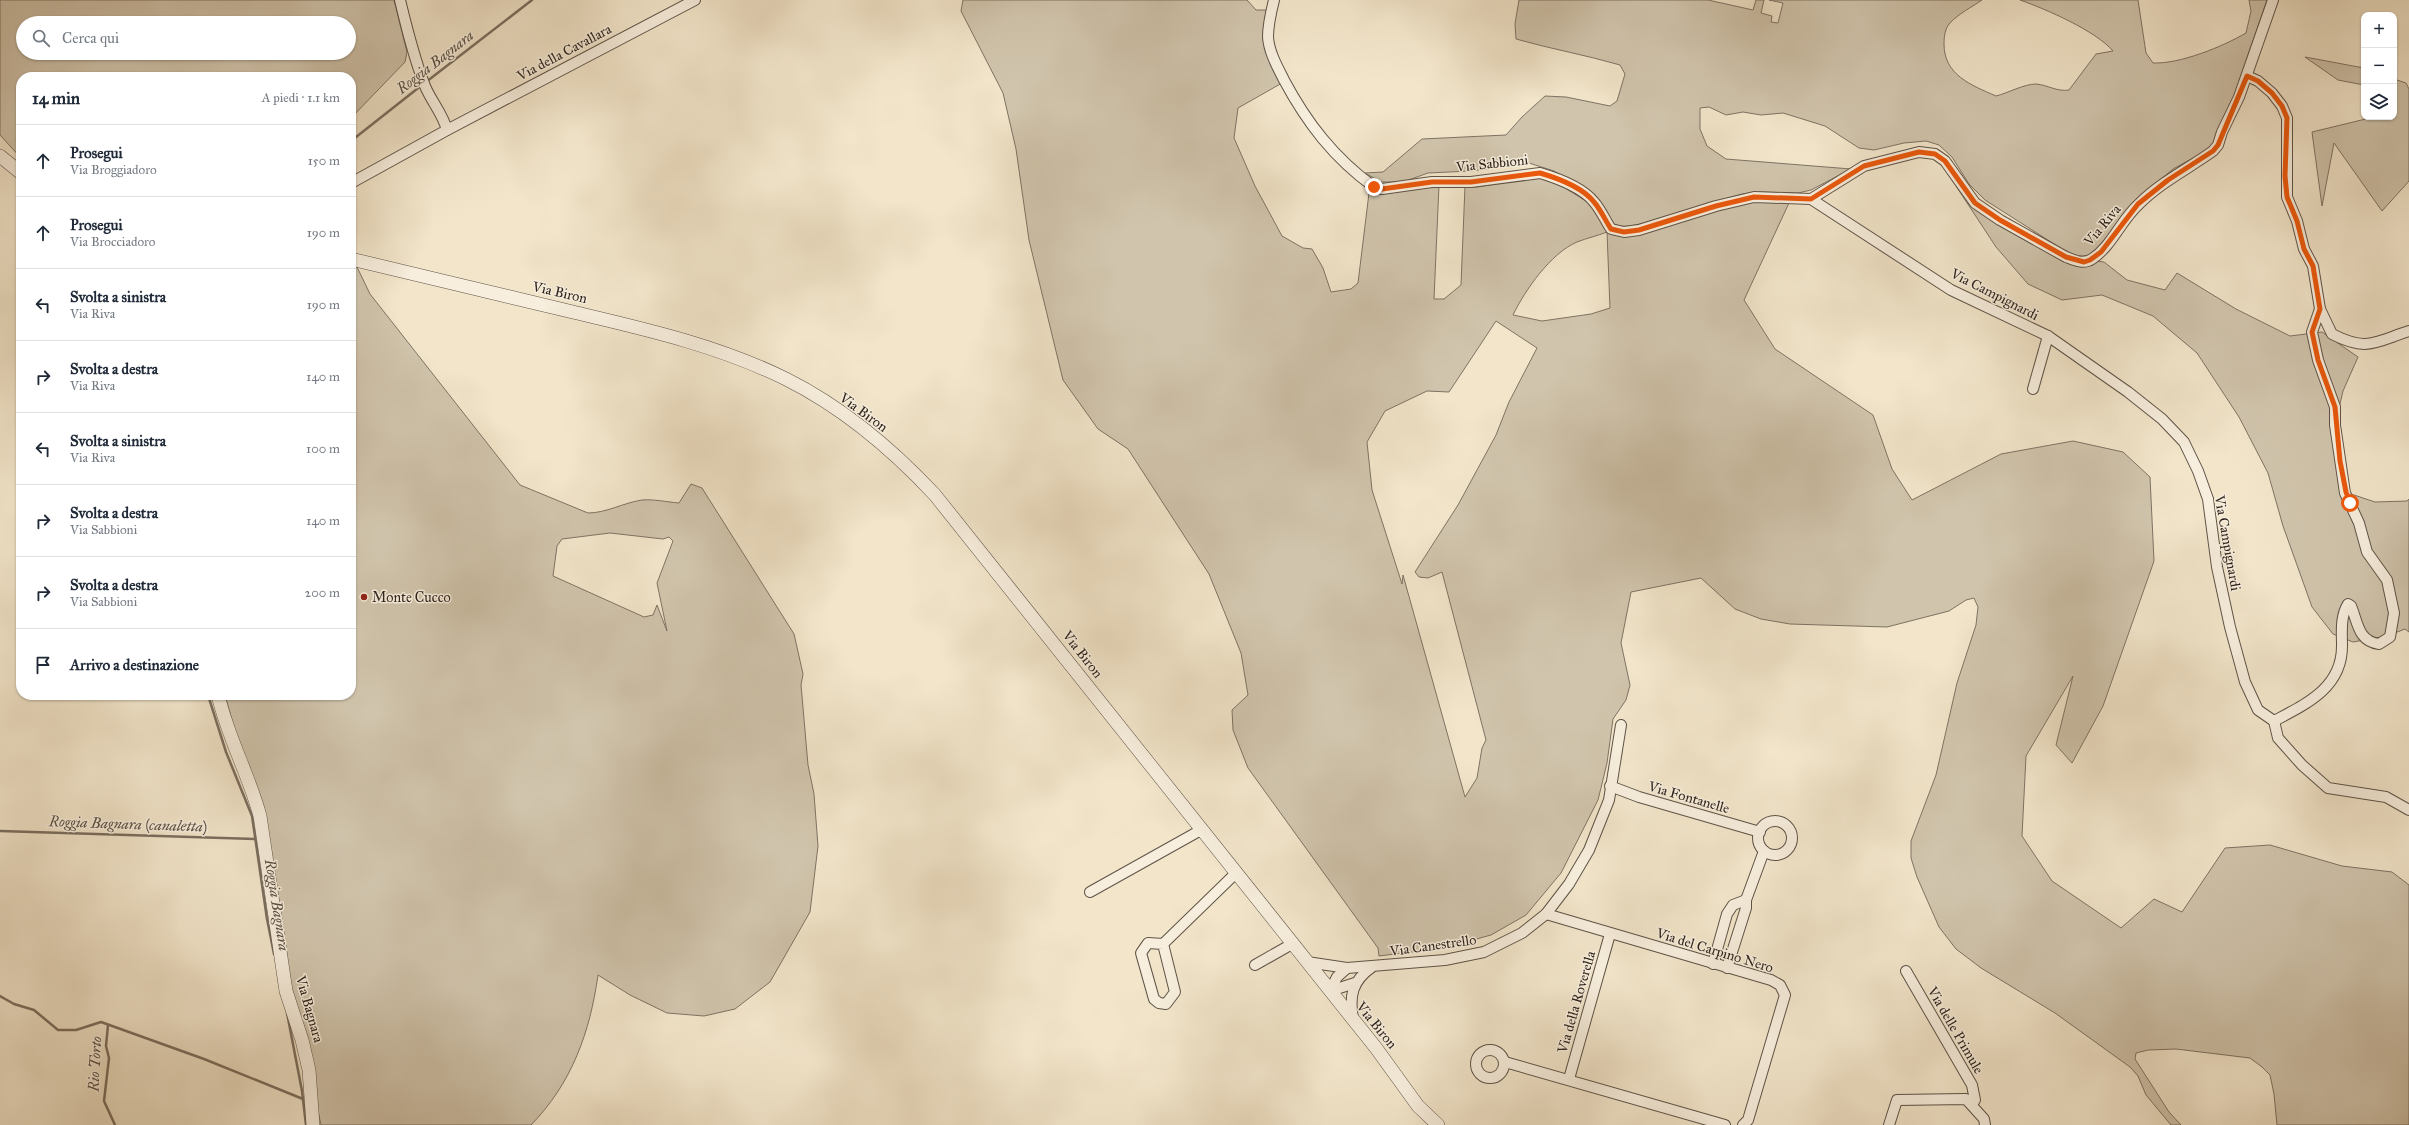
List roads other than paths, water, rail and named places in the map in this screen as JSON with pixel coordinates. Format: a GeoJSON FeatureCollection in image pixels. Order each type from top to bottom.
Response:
{"type":"FeatureCollection","features":[{"type":"Feature","properties":{"kind":"street"},"geometry":{"type":"LineString","coordinates":[[400,0],[413,53],[426,88],[445,123],[447,130]]}},
{"type":"Feature","properties":{"kind":"street","name":"Via della Cavallara"},"geometry":{"type":"LineString","coordinates":[[356,180],[447,130],[695,0]]}},
{"type":"Feature","properties":{"kind":"street","name":"Via Sabbioni"},"geometry":{"type":"LineString","coordinates":[[1274,0],[1268,36],[1270,50],[1293,97],[1304,116],[1327,146],[1374,187],[1382,189],[1432,182],[1471,182],[1540,173],[1550,176],[1586,194],[1594,202],[1611,229],[1624,232],[1639,230],[1716,206],[1754,197],[1811,199]]}},
{"type":"Feature","properties":{"kind":"street","name":"Via Riva"},"geometry":{"type":"LineString","coordinates":[[1811,199],[1864,166],[1919,152],[1935,154],[1945,161],[1975,203],[2000,220],[2066,257],[2077,261],[2090,260],[2101,252],[2138,204],[2168,180],[2213,151],[2218,145],[2247,76],[2273,0]]}},
{"type":"Feature","properties":{"kind":"street"},"geometry":{"type":"LineString","coordinates":[[2247,76],[2258,81],[2272,93],[2282,106],[2287,118],[2285,176],[2287,197],[2297,221],[2304,249],[2313,266],[2320,309],[2332,334],[2360,345],[2371,344],[2409,331]]}},
{"type":"Feature","properties":{"kind":"street"},"geometry":{"type":"LineString","coordinates":[[0,156],[16,169]]}},
{"type":"Feature","properties":{"kind":"street","name":"Via Campignardi"},"geometry":{"type":"LineString","coordinates":[[1811,199],[1951,290],[2048,336],[2128,392],[2162,419],[2184,442],[2198,472],[2208,499],[2217,567],[2230,627],[2246,682],[2258,710],[2274,721]]}},
{"type":"Feature","properties":{"kind":"street","name":"Via Biron"},"geometry":{"type":"LineString","coordinates":[[356,260],[634,326],[722,351],[787,380],[857,424],[916,474],[935,495],[1376,1048],[1418,1106],[1438,1125]]}},
{"type":"Feature","properties":{"kind":"street"},"geometry":{"type":"LineString","coordinates":[[2320,309],[2312,332],[2318,360],[2335,407],[2335,426],[2346,492],[2359,523],[2367,552],[2387,580],[2394,613],[2390,637],[2379,644],[2369,642],[2362,636],[2351,606],[2348,604],[2344,611],[2342,622],[2342,657],[2332,682],[2321,694],[2274,721],[2278,738],[2302,765],[2328,788],[2386,797],[2409,810]]}},
{"type":"Feature","properties":{"kind":"street"},"geometry":{"type":"LineString","coordinates":[[2033,389],[2048,336]]}},
{"type":"Feature","properties":{"kind":"street","name":"Via Bagnara"},"geometry":{"type":"LineString","coordinates":[[220,700],[236,755],[256,800],[260,816],[286,991],[302,1040],[309,1070],[313,1125]]}},
{"type":"Feature","properties":{"kind":"street","name":"Via Canestrello"},"geometry":{"type":"LineString","coordinates":[[1308,962],[1347,968],[1445,960],[1484,952],[1522,933],[1546,914],[1569,884],[1589,850],[1603,818],[1621,725]]}},
{"type":"Feature","properties":{"kind":"street","name":"Via Fontanelle"},"geometry":{"type":"LineString","coordinates":[[1610,786],[1639,797],[1760,832]]}},
{"type":"Feature","properties":{"kind":"street"},"geometry":{"type":"LineString","coordinates":[[1779,822],[1788,828],[1792,838],[1789,849],[1780,855],[1768,854],[1764,850],[1759,842],[1760,832],[1768,823],[1779,822]]}},
{"type":"Feature","properties":{"kind":"street"},"geometry":{"type":"LineString","coordinates":[[1090,892],[1202,830]]}},
{"type":"Feature","properties":{"kind":"street"},"geometry":{"type":"LineString","coordinates":[[1727,968],[1746,908],[1746,900],[1764,850]]}},
{"type":"Feature","properties":{"kind":"street"},"geometry":{"type":"LineString","coordinates":[[1163,944],[1175,992],[1166,1004],[1159,1003],[1154,999],[1141,953],[1148,943],[1163,944],[1236,873]]}},
{"type":"Feature","properties":{"kind":"street"},"geometry":{"type":"LineString","coordinates":[[1713,964],[1727,914],[1733,905],[1746,900]]}},
{"type":"Feature","properties":{"kind":"street","name":"Via del Carpino Nero"},"geometry":{"type":"LineString","coordinates":[[1546,914],[1771,980],[1780,985],[1785,995],[1748,1120],[1743,1125]]}},
{"type":"Feature","properties":{"kind":"street","name":"Via della Roverella"},"geometry":{"type":"LineString","coordinates":[[1569,1079],[1610,934]]}},
{"type":"Feature","properties":{"kind":"street"},"geometry":{"type":"LineString","coordinates":[[1255,965],[1292,944]]}},
{"type":"Feature","properties":{"kind":"street"},"geometry":{"type":"LineString","coordinates":[[1330,991],[1355,983],[1372,967]]}},
{"type":"Feature","properties":{"kind":"street"},"geometry":{"type":"LineString","coordinates":[[1330,991],[1337,977],[1347,968]]}},
{"type":"Feature","properties":{"kind":"street","name":"Via delle Primule"},"geometry":{"type":"LineString","coordinates":[[1906,971],[1972,1085],[1975,1100],[1972,1104]]}},
{"type":"Feature","properties":{"kind":"street"},"geometry":{"type":"LineString","coordinates":[[1354,1022],[1351,1005],[1355,983]]}},
{"type":"Feature","properties":{"kind":"street"},"geometry":{"type":"LineString","coordinates":[[1504,1062],[1569,1079],[1725,1125]]}},
{"type":"Feature","properties":{"kind":"street"},"geometry":{"type":"LineString","coordinates":[[1889,1125],[1897,1100],[1966,1099],[1984,1119],[1984,1125]]}},
{"type":"Feature","properties":{"kind":"waterway","name":"Roggia Bagnara"},"geometry":{"type":"LineString","coordinates":[[426,82],[532,0]]}},
{"type":"Feature","properties":{"kind":"waterway","name":"Roggia Bagnara"},"geometry":{"type":"LineString","coordinates":[[356,137],[422,85]]}},
{"type":"Feature","properties":{"kind":"waterway","name":"Roggia Bagnara"},"geometry":{"type":"LineString","coordinates":[[210,700],[226,752],[252,816],[267,919],[274,954]]}},
{"type":"Feature","properties":{"kind":"waterway","name":"Roggia Bagnara (canaletta)"},"geometry":{"type":"LineString","coordinates":[[0,831],[255,839]]}},
{"type":"Feature","properties":{"kind":"waterway"},"geometry":{"type":"LineString","coordinates":[[0,996],[14,1004],[34,1010],[58,1030],[76,1030],[101,1022],[204,1059],[303,1099]]}},
{"type":"Feature","properties":{"kind":"waterway","name":"Roggia Bagnara"},"geometry":{"type":"LineString","coordinates":[[287,1013],[302,1091],[306,1125]]}},
{"type":"Feature","properties":{"kind":"waterway","name":"Rio Torto"},"geometry":{"type":"LineString","coordinates":[[108,1025],[106,1046],[109,1058],[104,1101],[115,1125]]}},
{"type":"Feature","properties":{"kind":"place","name":"Monte Cucco"},"geometry":{"type":"Point","coordinates":[364,597]}}]}
